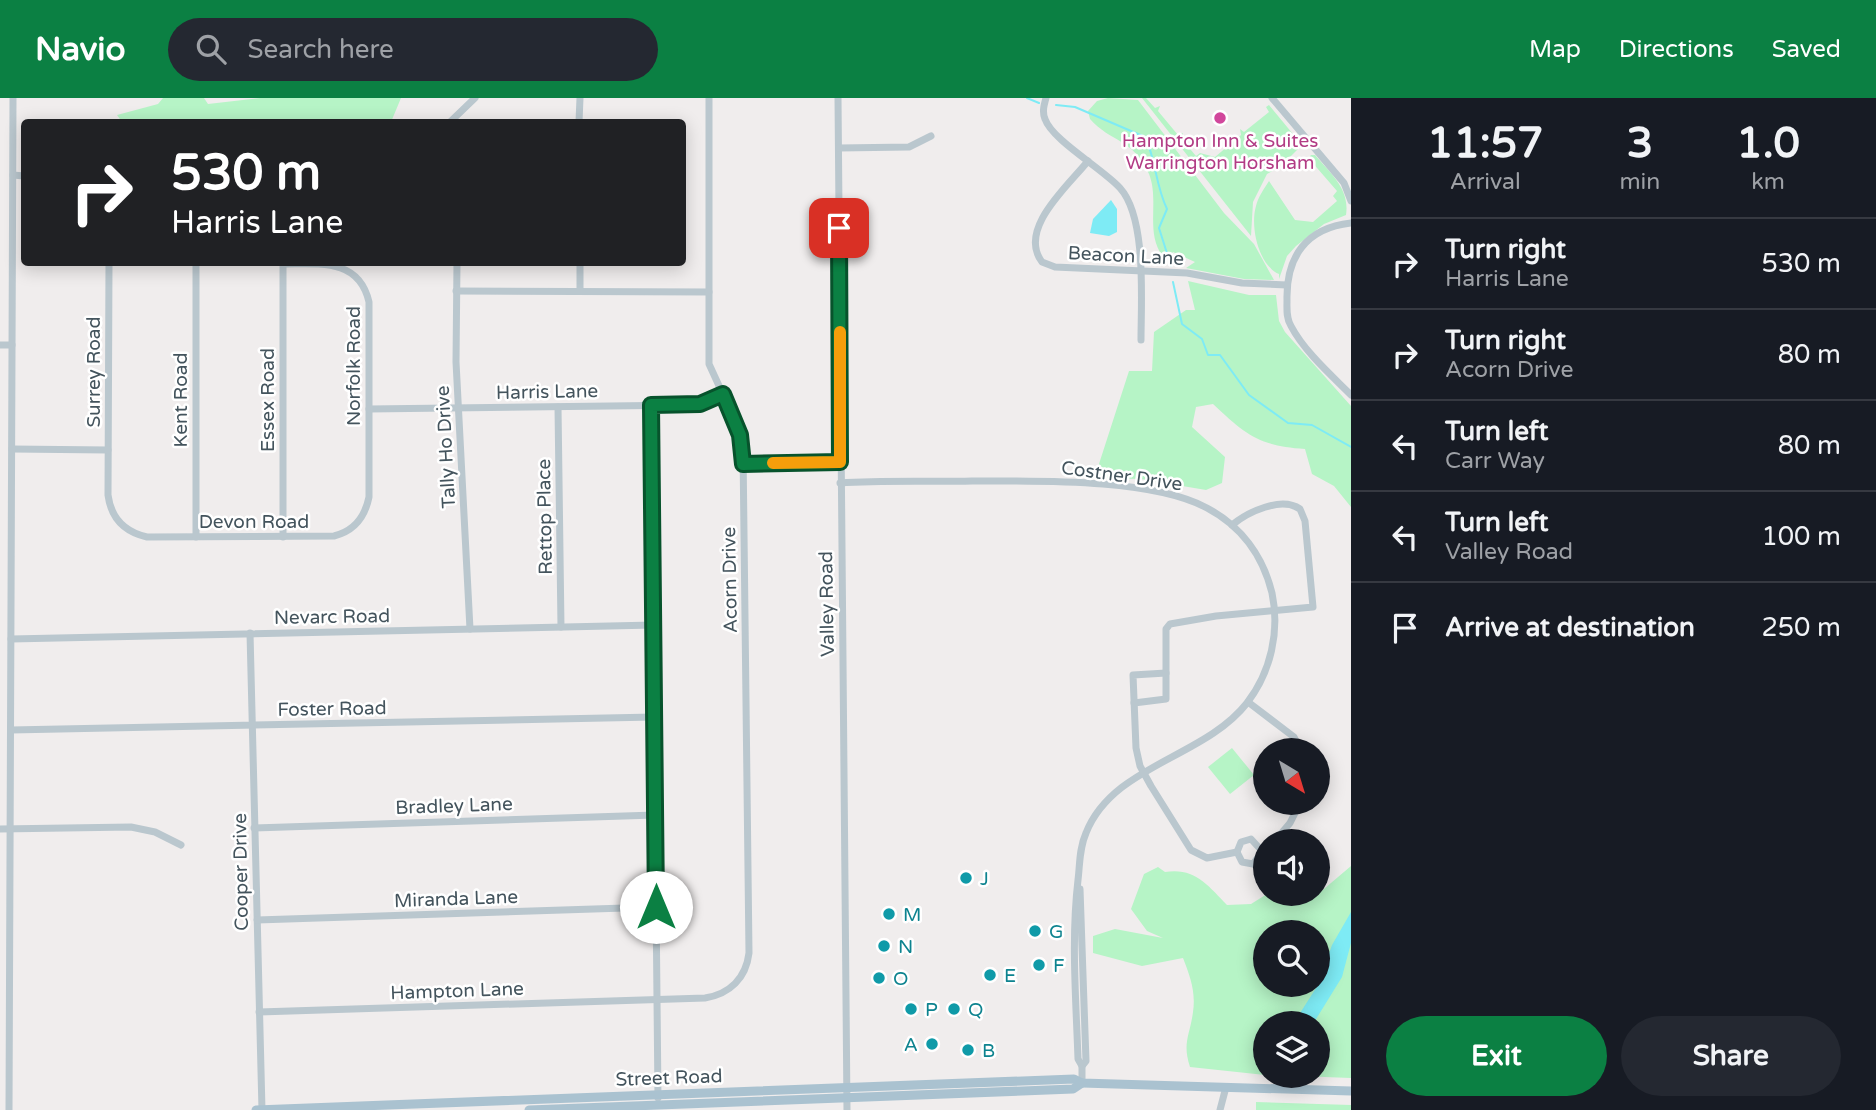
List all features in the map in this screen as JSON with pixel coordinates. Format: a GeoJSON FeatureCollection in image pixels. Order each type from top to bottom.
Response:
{"type":"FeatureCollection","features":[{"type":"Feature","properties":{"kind":"main road","name":"Street Road"},"geometry":{"type":"LineString","coordinates":[[256,1110],[1074,1079],[1082,1083],[1351,1091]]}},
{"type":"Feature","properties":{"kind":"main road","name":"Street Road"},"geometry":{"type":"LineString","coordinates":[[529,1110],[1073,1089],[1082,1083]]}},
{"type":"Feature","properties":{"kind":"street"},"geometry":{"type":"LineString","coordinates":[[9,1110],[13,98]]}},
{"type":"Feature","properties":{"kind":"street"},"geometry":{"type":"LineString","coordinates":[[453,119],[475,98]]}},
{"type":"Feature","properties":{"kind":"street"},"geometry":{"type":"LineString","coordinates":[[579,98],[579,119]]}},
{"type":"Feature","properties":{"kind":"street","name":"Acorn Drive"},"geometry":{"type":"LineString","coordinates":[[657,999],[718,995],[739,980],[748,959],[743,464],[740,435],[709,364],[709,98]]}},
{"type":"Feature","properties":{"kind":"street","name":"Valley Road"},"geometry":{"type":"LineString","coordinates":[[838,98],[847,1110]]}},
{"type":"Feature","properties":{"kind":"street"},"geometry":{"type":"LineString","coordinates":[[1046,98],[1043,110],[1049,126],[1126,197],[1133,216],[1141,271],[1141,340]]}},
{"type":"Feature","properties":{"kind":"street"},"geometry":{"type":"LineString","coordinates":[[1272,98],[1344,183],[1351,201]]}},
{"type":"Feature","properties":{"kind":"street"},"geometry":{"type":"LineString","coordinates":[[839,149],[914,146],[931,136]]}},
{"type":"Feature","properties":{"kind":"street","name":"Beacon Lane"},"geometry":{"type":"LineString","coordinates":[[1088,161],[1040,221],[1035,247],[1042,262],[1055,267],[1187,273],[1258,285],[1287,285]]}},
{"type":"Feature","properties":{"kind":"street"},"geometry":{"type":"LineString","coordinates":[[13,175],[21,176]]}},
{"type":"Feature","properties":{"kind":"street"},"geometry":{"type":"LineString","coordinates":[[1351,223],[1327,228],[1303,247],[1290,264],[1287,285],[1289,324],[1351,394]]}},
{"type":"Feature","properties":{"kind":"street","name":"Surrey Road"},"geometry":{"type":"LineString","coordinates":[[108,482],[109,266]]}},
{"type":"Feature","properties":{"kind":"street","name":"Kent Road"},"geometry":{"type":"LineString","coordinates":[[195,537],[196,266]]}},
{"type":"Feature","properties":{"kind":"street","name":"Essex Road"},"geometry":{"type":"LineString","coordinates":[[283,266],[283,537]]}},
{"type":"Feature","properties":{"kind":"street","name":"Norfolk Road"},"geometry":{"type":"LineString","coordinates":[[341,266],[356,276],[363,285],[369,302],[369,452]]}},
{"type":"Feature","properties":{"kind":"street","name":"Tally Ho Drive"},"geometry":{"type":"LineString","coordinates":[[457,266],[459,408],[470,629]]}},
{"type":"Feature","properties":{"kind":"street"},"geometry":{"type":"LineString","coordinates":[[580,266],[580,291]]}},
{"type":"Feature","properties":{"kind":"street"},"geometry":{"type":"LineString","coordinates":[[456,291],[709,292]]}},
{"type":"Feature","properties":{"kind":"street"},"geometry":{"type":"LineString","coordinates":[[0,345],[12,345]]}},
{"type":"Feature","properties":{"kind":"street","name":"Harris Lane"},"geometry":{"type":"LineString","coordinates":[[369,408],[700,404],[723,394]]}},
{"type":"Feature","properties":{"kind":"street"},"geometry":{"type":"LineString","coordinates":[[651,405],[658,1105]]}},
{"type":"Feature","properties":{"kind":"street","name":"Rettop Place"},"geometry":{"type":"LineString","coordinates":[[558,407],[561,627]]}},
{"type":"Feature","properties":{"kind":"street"},"geometry":{"type":"LineString","coordinates":[[12,449],[108,450]]}},
{"type":"Feature","properties":{"kind":"street","name":"Devon Road"},"geometry":{"type":"LineString","coordinates":[[108,482],[111,509],[119,522],[131,531],[147,537],[334,536],[354,527],[367,506],[369,452]]}},
{"type":"Feature","properties":{"kind":"street"},"geometry":{"type":"LineString","coordinates":[[743,464],[840,462]]}},
{"type":"Feature","properties":{"kind":"street","name":"Costner Drive"},"geometry":{"type":"LineString","coordinates":[[840,483],[1051,481],[1184,498],[1208,508],[1232,525],[1262,562],[1275,610],[1271,656],[1248,702],[1215,731],[1112,795],[1097,812],[1085,835],[1079,858],[1074,926],[1078,1059],[1082,1066],[1082,1083]]}},
{"type":"Feature","properties":{"kind":"street"},"geometry":{"type":"LineString","coordinates":[[1135,703],[1166,699],[1166,629],[1170,624],[1313,607],[1302,513],[1296,506],[1257,508],[1232,525]]}},
{"type":"Feature","properties":{"kind":"street","name":"Nevarc Road"},"geometry":{"type":"LineString","coordinates":[[11,639],[653,625]]}},
{"type":"Feature","properties":{"kind":"street","name":"Cooper Drive"},"geometry":{"type":"LineString","coordinates":[[250,633],[262,1110]]}},
{"type":"Feature","properties":{"kind":"street"},"geometry":{"type":"LineString","coordinates":[[1166,673],[1133,675],[1134,736],[1144,774],[1191,850],[1207,858],[1237,852]]}},
{"type":"Feature","properties":{"kind":"street"},"geometry":{"type":"LineString","coordinates":[[1248,702],[1294,738]]}},
{"type":"Feature","properties":{"kind":"street","name":"Foster Road"},"geometry":{"type":"LineString","coordinates":[[11,730],[654,717]]}},
{"type":"Feature","properties":{"kind":"street","name":"Bradley Lane"},"geometry":{"type":"LineString","coordinates":[[254,828],[655,815]]}},
{"type":"Feature","properties":{"kind":"street"},"geometry":{"type":"LineString","coordinates":[[0,823],[10,826],[131,827],[155,832],[181,845]]}},
{"type":"Feature","properties":{"kind":"street"},"geometry":{"type":"LineString","coordinates":[[0,829],[10,826]]}},
{"type":"Feature","properties":{"kind":"street"},"geometry":{"type":"LineString","coordinates":[[1253,840],[1241,842],[1237,852],[1242,862],[1253,862]]}},
{"type":"Feature","properties":{"kind":"street","name":"Miranda Lane"},"geometry":{"type":"LineString","coordinates":[[257,920],[656,907]]}},
{"type":"Feature","properties":{"kind":"street","name":"Hampton Lane"},"geometry":{"type":"LineString","coordinates":[[259,1012],[657,999]]}},
{"type":"Feature","properties":{"kind":"street"},"geometry":{"type":"LineString","coordinates":[[1220,1110],[1226,1087]]}},
{"type":"Feature","properties":{"kind":"green space"},"geometry":{"type":"Polygon","coordinates":[[[163,98],[204,98],[208,104],[260,98],[401,98],[392,119],[120,119],[117,115],[158,104],[163,98]]]}},
{"type":"Feature","properties":{"kind":"green space"},"geometry":{"type":"Polygon","coordinates":[[[1108,98],[1138,100],[1224,213],[1254,244],[1274,280],[1244,279],[1186,268],[1195,262],[1173,252],[1168,259],[1164,258],[1158,248],[1153,228],[1153,195],[1149,174],[1129,147],[1090,119],[1088,111],[1097,101],[1108,98]]]}},
{"type":"Feature","properties":{"kind":"green space"},"geometry":{"type":"Polygon","coordinates":[[[1142,98],[1146,98],[1155,108],[1160,106],[1158,111],[1178,135],[1183,133],[1181,138],[1196,156],[1200,153],[1215,157],[1241,135],[1240,129],[1244,132],[1269,112],[1266,107],[1269,105],[1302,145],[1281,166],[1267,174],[1253,202],[1251,236],[1142,98]]]}},
{"type":"Feature","properties":{"kind":"green space"},"geometry":{"type":"Polygon","coordinates":[[[1311,155],[1315,155],[1338,182],[1345,197],[1346,215],[1324,224],[1296,246],[1287,256],[1279,279],[1279,274],[1266,262],[1257,244],[1254,224],[1256,206],[1269,181],[1295,220],[1313,222],[1337,201],[1333,196],[1337,191],[1311,161],[1305,162],[1311,155]]]}},
{"type":"Feature","properties":{"kind":"green space"},"geometry":{"type":"Polygon","coordinates":[[[1188,281],[1249,295],[1276,295],[1279,321],[1285,332],[1351,406],[1351,507],[1334,486],[1312,474],[1305,449],[1264,442],[1244,431],[1213,404],[1196,407],[1192,427],[1225,457],[1222,483],[1206,490],[1141,479],[1099,478],[1098,467],[1129,371],[1152,371],[1154,332],[1186,310],[1195,310],[1188,281]]]}},
{"type":"Feature","properties":{"kind":"green space"},"geometry":{"type":"Polygon","coordinates":[[[1232,748],[1253,776],[1230,794],[1208,767],[1232,748]]]}},
{"type":"Feature","properties":{"kind":"green space"},"geometry":{"type":"Polygon","coordinates":[[[1351,866],[1351,1078],[1330,1077],[1330,1011],[1253,1011],[1253,1074],[1190,1067],[1187,1045],[1194,998],[1183,958],[1142,966],[1093,953],[1093,936],[1115,929],[1163,938],[1147,931],[1131,909],[1144,874],[1158,867],[1165,872],[1184,872],[1200,879],[1227,905],[1330,906],[1330,884],[1351,866]]]}},
{"type":"Feature","properties":{"kind":"green space"},"geometry":{"type":"Polygon","coordinates":[[[1256,1102],[1351,1105],[1351,1110],[1256,1110],[1256,1102]]]}},
{"type":"Feature","properties":{"kind":"water"},"geometry":{"type":"Polygon","coordinates":[[[1111,200],[1117,209],[1117,232],[1109,236],[1090,233],[1093,219],[1111,200]]]}},
{"type":"Feature","properties":{"kind":"water"},"geometry":{"type":"Polygon","coordinates":[[[1351,912],[1351,943],[1342,977],[1330,996],[1330,951],[1351,912]]]}},
{"type":"Feature","properties":{"kind":"water"},"geometry":{"type":"Polygon","coordinates":[[[1310,997],[1330,997],[1321,1011],[1301,1011],[1310,997]]]}},
{"type":"Feature","properties":{"kind":"waterway"},"geometry":{"type":"LineString","coordinates":[[1027,98],[1039,103]]}},
{"type":"Feature","properties":{"kind":"waterway"},"geometry":{"type":"LineString","coordinates":[[1056,105],[1075,107],[1145,137],[1167,209],[1159,228],[1171,266]]}},
{"type":"Feature","properties":{"kind":"waterway"},"geometry":{"type":"LineString","coordinates":[[1173,282],[1182,324],[1202,339],[1208,355],[1220,355],[1249,395],[1288,423],[1312,425],[1351,447]]}},
{"type":"Feature","properties":{"kind":"slow traffic"},"geometry":{"type":"LineString","coordinates":[[773,463],[840,462],[840,332]]}},
{"type":"Feature","properties":{"kind":"place","name":"Hampton Inn & Suites Warrington Horsham"},"geometry":{"type":"Point","coordinates":[1220,118]}},
{"type":"Feature","properties":{"kind":"place","name":"J"},"geometry":{"type":"Point","coordinates":[966,878]}},
{"type":"Feature","properties":{"kind":"place","name":"M"},"geometry":{"type":"Point","coordinates":[889,914]}},
{"type":"Feature","properties":{"kind":"place","name":"G"},"geometry":{"type":"Point","coordinates":[1035,931]}},
{"type":"Feature","properties":{"kind":"place","name":"N"},"geometry":{"type":"Point","coordinates":[884,946]}},
{"type":"Feature","properties":{"kind":"place","name":"F"},"geometry":{"type":"Point","coordinates":[1039,965]}},
{"type":"Feature","properties":{"kind":"place","name":"E"},"geometry":{"type":"Point","coordinates":[990,975]}},
{"type":"Feature","properties":{"kind":"place","name":"O"},"geometry":{"type":"Point","coordinates":[879,978]}},
{"type":"Feature","properties":{"kind":"place","name":"P"},"geometry":{"type":"Point","coordinates":[911,1009]}},
{"type":"Feature","properties":{"kind":"place","name":"Q"},"geometry":{"type":"Point","coordinates":[954,1009]}},
{"type":"Feature","properties":{"kind":"place","name":"A"},"geometry":{"type":"Point","coordinates":[932,1044]}},
{"type":"Feature","properties":{"kind":"place","name":"B"},"geometry":{"type":"Point","coordinates":[968,1050]}},
{"type":"Feature","properties":{"kind":"route"},"geometry":{"type":"LineString","coordinates":[[656,907],[651,405],[700,404],[723,394],[740,435],[743,464],[840,462],[839,228]]}}]}
